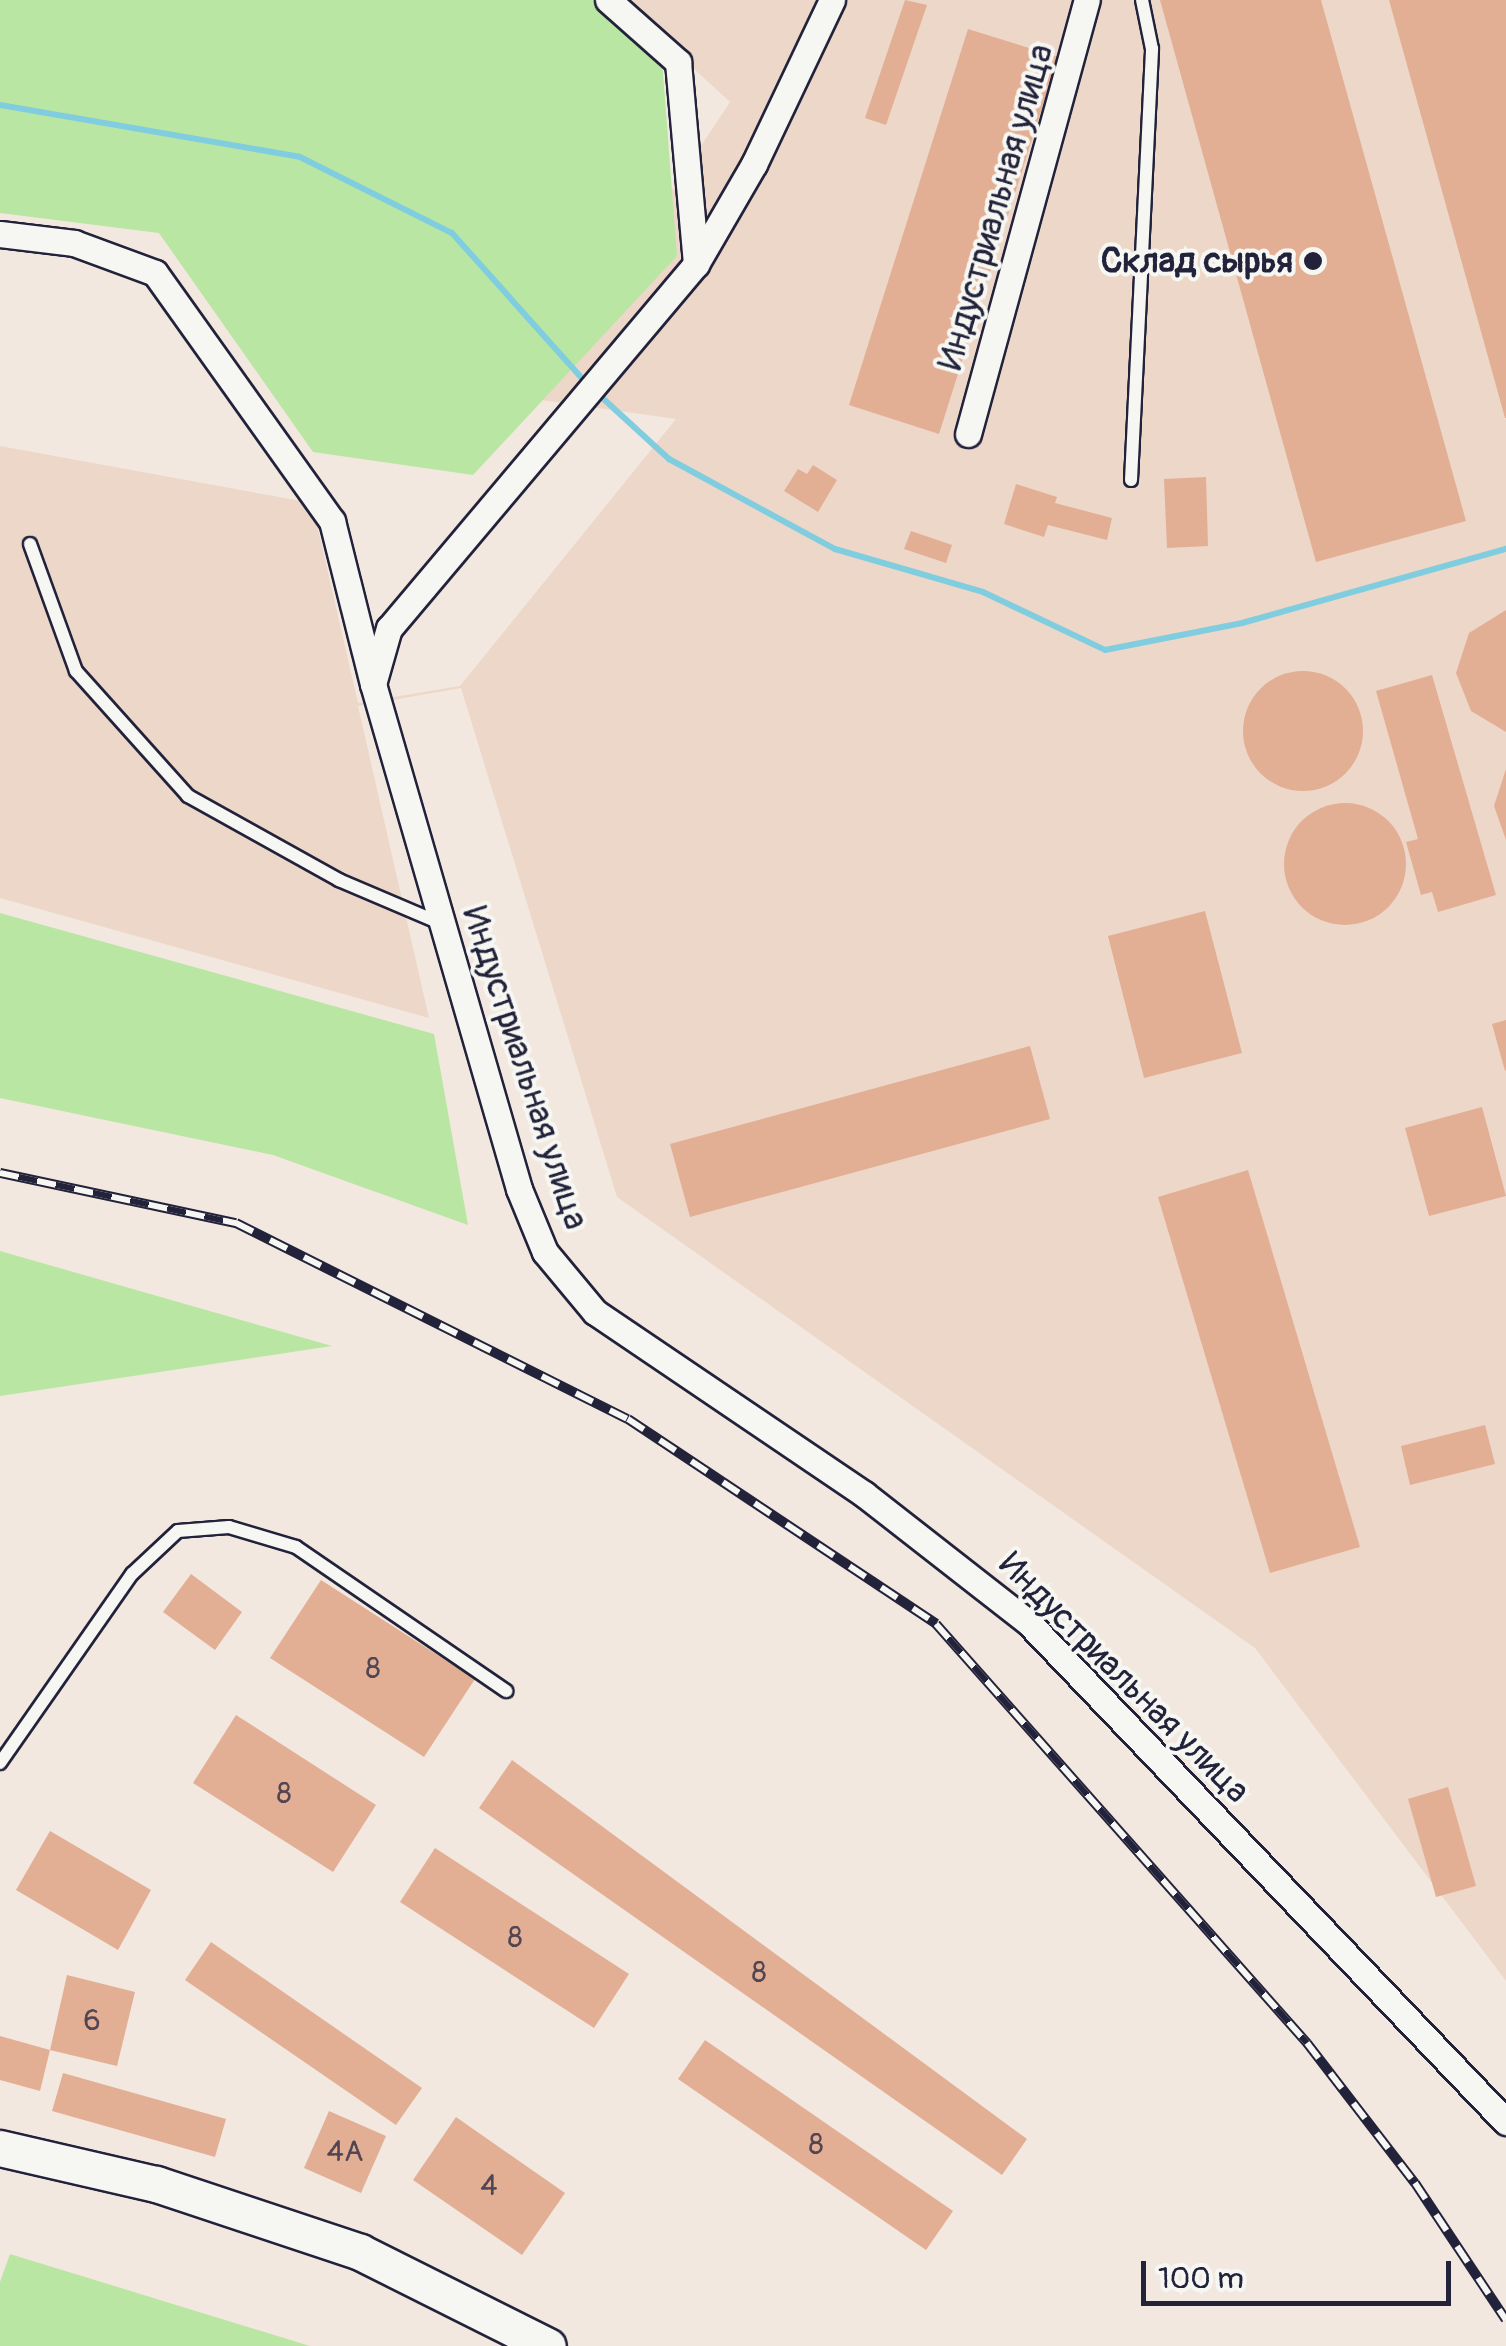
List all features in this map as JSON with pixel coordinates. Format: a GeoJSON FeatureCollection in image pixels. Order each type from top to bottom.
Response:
{"type":"FeatureCollection","features":[{"type":"Feature","properties":{"kind":"main road"},"geometry":{"type":"LineString","coordinates":[[0,2148],[156,2184],[360,2252],[548,2346]]}},
{"type":"Feature","properties":{"kind":"street"},"geometry":{"type":"LineString","coordinates":[[608,0],[678,62],[696,264]]}},
{"type":"Feature","properties":{"kind":"street"},"geometry":{"type":"LineString","coordinates":[[372,684],[389,628],[696,264],[754,164],[832,0]]}},
{"type":"Feature","properties":{"kind":"street","name":"Индустриальная улица"},"geometry":{"type":"LineString","coordinates":[[968,434],[1086,0]]}},
{"type":"Feature","properties":{"kind":"street","name":"Индустриальная улица"},"geometry":{"type":"LineString","coordinates":[[0,234],[74,243],[155,273],[332,521],[372,684],[518,1188],[545,1252],[570,1285],[617,1330],[864,1494],[1028,1622],[1506,2122]]}},
{"type":"Feature","properties":{"kind":"lane"},"geometry":{"type":"LineString","coordinates":[[1132,480],[1152,49],[1142,0]]}},
{"type":"Feature","properties":{"kind":"lane"},"geometry":{"type":"LineString","coordinates":[[30,544],[76,671],[188,796],[338,880],[442,924]]}},
{"type":"Feature","properties":{"kind":"lane"},"geometry":{"type":"LineString","coordinates":[[0,1763],[132,1574],[178,1531],[229,1527],[296,1547],[506,1691]]}},
{"type":"Feature","properties":{"kind":"shaded area"},"geometry":{"type":"Polygon","coordinates":[[[619,0],[1506,0],[1506,1981],[1255,1648],[617,1197],[461,688],[358,706],[429,1018],[0,898],[0,446],[312,503],[358,703],[460,686],[676,419],[534,399],[730,102],[619,0]]]}},
{"type":"Feature","properties":{"kind":"green space"},"geometry":{"type":"Polygon","coordinates":[[[0,0],[608,0],[661,47],[677,256],[473,475],[313,452],[159,233],[0,213],[0,0]]]}},
{"type":"Feature","properties":{"kind":"green space"},"geometry":{"type":"Polygon","coordinates":[[[0,913],[434,1034],[468,1225],[273,1155],[0,1098],[0,913]]]}},
{"type":"Feature","properties":{"kind":"green space"},"geometry":{"type":"Polygon","coordinates":[[[0,1251],[332,1346],[0,1396],[0,1251]]]}},
{"type":"Feature","properties":{"kind":"green space"},"geometry":{"type":"Polygon","coordinates":[[[10,2254],[310,2346],[0,2346],[0,2282],[10,2254]]]}},
{"type":"Feature","properties":{"kind":"building"},"geometry":{"type":"Polygon","coordinates":[[[905,0],[927,5],[886,125],[865,118],[905,0]]]}},
{"type":"Feature","properties":{"kind":"building","name":"Склад сырья"},"geometry":{"type":"Polygon","coordinates":[[[1160,0],[1321,0],[1466,521],[1316,562],[1160,0]]]}},
{"type":"Feature","properties":{"kind":"building"},"geometry":{"type":"Polygon","coordinates":[[[1389,0],[1506,0],[1506,418],[1505,418],[1389,0]]]}},
{"type":"Feature","properties":{"kind":"building"},"geometry":{"type":"Polygon","coordinates":[[[968,29],[1058,57],[939,434],[849,405],[968,29]]]}},
{"type":"Feature","properties":{"kind":"building"},"geometry":{"type":"Polygon","coordinates":[[[813,465],[837,480],[818,512],[784,491],[798,469],[807,474],[813,465]]]}},
{"type":"Feature","properties":{"kind":"building"},"geometry":{"type":"Polygon","coordinates":[[[1206,477],[1208,546],[1167,548],[1164,479],[1206,477]]]}},
{"type":"Feature","properties":{"kind":"building"},"geometry":{"type":"Polygon","coordinates":[[[1016,484],[1057,497],[1055,503],[1112,518],[1107,540],[1048,525],[1044,537],[1004,524],[1016,484]]]}},
{"type":"Feature","properties":{"kind":"building"},"geometry":{"type":"Polygon","coordinates":[[[911,531],[952,545],[946,563],[904,549],[911,531]]]}},
{"type":"Feature","properties":{"kind":"building"},"geometry":{"type":"Polygon","coordinates":[[[1506,610],[1506,732],[1471,711],[1456,673],[1469,633],[1506,610]]]}},
{"type":"Feature","properties":{"kind":"building"},"geometry":{"type":"Polygon","coordinates":[[[1303,671],[1326,676],[1345,689],[1358,708],[1363,731],[1358,754],[1345,773],[1326,786],[1303,791],[1280,786],[1261,773],[1248,754],[1243,731],[1248,708],[1261,689],[1280,676],[1303,671]]]}},
{"type":"Feature","properties":{"kind":"building"},"geometry":{"type":"Polygon","coordinates":[[[1432,675],[1496,895],[1438,912],[1432,892],[1421,895],[1406,842],[1418,839],[1376,691],[1432,675]]]}},
{"type":"Feature","properties":{"kind":"building"},"geometry":{"type":"Polygon","coordinates":[[[1506,769],[1506,840],[1494,806],[1506,769]]]}},
{"type":"Feature","properties":{"kind":"building"},"geometry":{"type":"Polygon","coordinates":[[[1345,803],[1368,808],[1388,821],[1401,841],[1406,864],[1401,887],[1388,907],[1368,920],[1345,925],[1322,920],[1302,907],[1289,887],[1284,864],[1289,841],[1302,821],[1322,808],[1345,803]]]}},
{"type":"Feature","properties":{"kind":"building"},"geometry":{"type":"Polygon","coordinates":[[[1205,911],[1242,1053],[1144,1078],[1108,936],[1205,911]]]}},
{"type":"Feature","properties":{"kind":"building"},"geometry":{"type":"Polygon","coordinates":[[[1506,1020],[1506,1070],[1505,1071],[1492,1024],[1506,1020]]]}},
{"type":"Feature","properties":{"kind":"building"},"geometry":{"type":"Polygon","coordinates":[[[1030,1046],[1050,1119],[690,1217],[670,1144],[1030,1046]]]}},
{"type":"Feature","properties":{"kind":"building"},"geometry":{"type":"Polygon","coordinates":[[[1482,1107],[1506,1196],[1429,1216],[1405,1128],[1482,1107]]]}},
{"type":"Feature","properties":{"kind":"building"},"geometry":{"type":"Polygon","coordinates":[[[1248,1170],[1360,1547],[1270,1573],[1158,1197],[1248,1170]]]}},
{"type":"Feature","properties":{"kind":"building"},"geometry":{"type":"Polygon","coordinates":[[[1485,1425],[1495,1464],[1410,1485],[1401,1446],[1485,1425]]]}},
{"type":"Feature","properties":{"kind":"building"},"geometry":{"type":"Polygon","coordinates":[[[191,1574],[242,1612],[215,1650],[163,1612],[191,1574]]]}},
{"type":"Feature","properties":{"kind":"building"},"geometry":{"type":"Polygon","coordinates":[[[321,1580],[475,1679],[424,1757],[270,1658],[321,1580]]]}},
{"type":"Feature","properties":{"kind":"building"},"geometry":{"type":"Polygon","coordinates":[[[236,1715],[376,1805],[333,1872],[193,1783],[236,1715]]]}},
{"type":"Feature","properties":{"kind":"building"},"geometry":{"type":"Polygon","coordinates":[[[512,1760],[1027,2139],[1002,2175],[479,1808],[512,1760]]]}},
{"type":"Feature","properties":{"kind":"building"},"geometry":{"type":"Polygon","coordinates":[[[1448,1787],[1476,1886],[1436,1897],[1408,1799],[1448,1787]]]}},
{"type":"Feature","properties":{"kind":"building"},"geometry":{"type":"Polygon","coordinates":[[[50,1831],[151,1890],[118,1950],[16,1890],[50,1831]]]}},
{"type":"Feature","properties":{"kind":"building"},"geometry":{"type":"Polygon","coordinates":[[[435,1848],[629,1974],[594,2028],[400,1902],[435,1848]]]}},
{"type":"Feature","properties":{"kind":"building"},"geometry":{"type":"Polygon","coordinates":[[[211,1942],[422,2088],[396,2125],[185,1980],[211,1942]]]}},
{"type":"Feature","properties":{"kind":"building"},"geometry":{"type":"Polygon","coordinates":[[[67,1975],[135,1992],[117,2066],[50,2050],[67,1975]]]}},
{"type":"Feature","properties":{"kind":"building"},"geometry":{"type":"Polygon","coordinates":[[[0,2036],[50,2050],[40,2091],[0,2080],[0,2036]]]}},
{"type":"Feature","properties":{"kind":"building"},"geometry":{"type":"Polygon","coordinates":[[[705,2040],[953,2211],[926,2250],[678,2079],[705,2040]]]}},
{"type":"Feature","properties":{"kind":"building"},"geometry":{"type":"Polygon","coordinates":[[[63,2073],[226,2119],[215,2157],[52,2111],[63,2073]]]}},
{"type":"Feature","properties":{"kind":"building"},"geometry":{"type":"Polygon","coordinates":[[[329,2111],[386,2136],[361,2193],[304,2168],[329,2111]]]}},
{"type":"Feature","properties":{"kind":"building"},"geometry":{"type":"Polygon","coordinates":[[[456,2117],[565,2193],[522,2255],[413,2180],[456,2117]]]}},
{"type":"Feature","properties":{"kind":"waterway"},"geometry":{"type":"LineString","coordinates":[[0,105],[300,157],[452,233],[588,385]]}},
{"type":"Feature","properties":{"kind":"waterway"},"geometry":{"type":"LineString","coordinates":[[597,393],[669,459],[835,549],[983,592],[1105,650],[1242,623],[1506,549]]}},
{"type":"Feature","properties":{"kind":"railway"},"geometry":{"type":"LineString","coordinates":[[0,1173],[236,1223],[628,1419],[936,1624],[1307,2043],[1415,2183],[1506,2320]]}},
{"type":"Feature","properties":{"kind":"place","name":"Склад сырья"},"geometry":{"type":"Point","coordinates":[1313,261]}}]}
